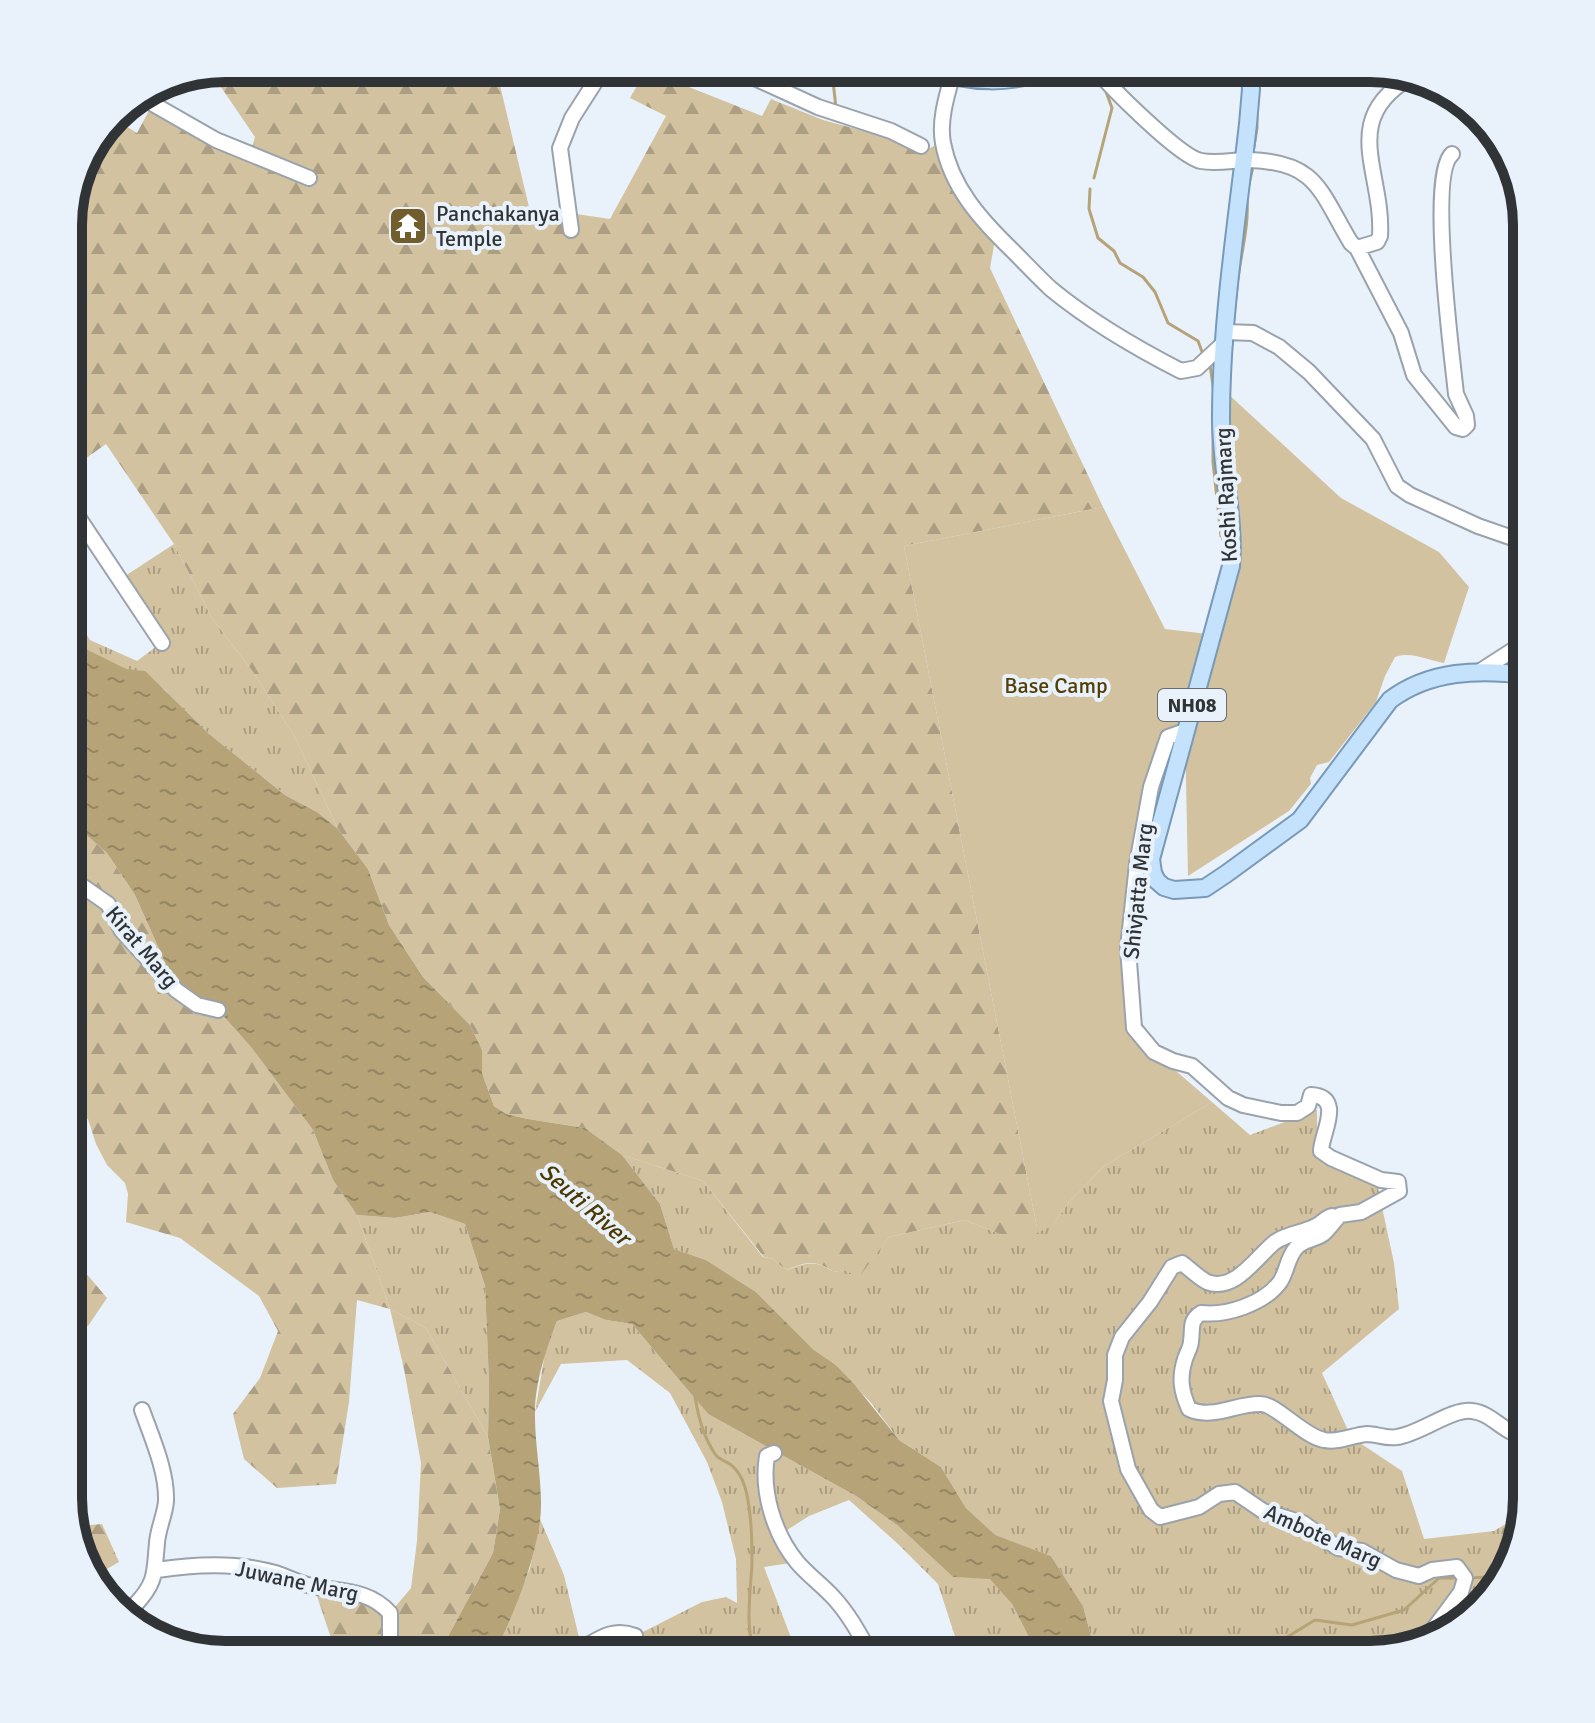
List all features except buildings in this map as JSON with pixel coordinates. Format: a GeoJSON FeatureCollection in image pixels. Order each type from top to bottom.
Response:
{"type":"FeatureCollection","features":[{"type":"Feature","properties":{"kind":"main road","name":"Koshi Rajmarg"},"geometry":{"type":"LineString","coordinates":[[1250,82],[1226,337],[1222,443],[1231,529],[1231,566],[1151,859],[1157,881],[1174,890],[1205,888],[1300,820],[1380,712],[1405,689],[1441,676],[1479,672],[1513,674]]}},
{"type":"Feature","properties":{"kind":"street"},"geometry":{"type":"LineString","coordinates":[[571,230],[560,148],[572,118],[595,82]]}},
{"type":"Feature","properties":{"kind":"street"},"geometry":{"type":"LineString","coordinates":[[764,82],[818,107],[891,131],[921,146]]}},
{"type":"Feature","properties":{"kind":"street"},"geometry":{"type":"LineString","coordinates":[[951,82],[943,121],[943,141],[950,169],[965,197],[982,218],[1050,288],[1090,318],[1181,371],[1197,368],[1226,337],[1253,333],[1279,347],[1309,372],[1373,439],[1397,486],[1478,526],[1513,538]]}},
{"type":"Feature","properties":{"kind":"street"},"geometry":{"type":"LineString","coordinates":[[1108,82],[1130,106],[1186,155],[1199,161],[1244,160],[1285,164],[1308,174],[1357,248],[1401,333],[1414,375],[1456,427],[1463,429],[1467,425],[1456,394],[1442,217],[1444,169],[1452,154]]}},
{"type":"Feature","properties":{"kind":"street"},"geometry":{"type":"LineString","coordinates":[[1357,248],[1377,242],[1380,236],[1368,138],[1371,118],[1380,102],[1398,85]]}},
{"type":"Feature","properties":{"kind":"street"},"geometry":{"type":"LineString","coordinates":[[151,103],[216,140],[309,178]]}},
{"type":"Feature","properties":{"kind":"street"},"geometry":{"type":"LineString","coordinates":[[82,523],[162,643]]}},
{"type":"Feature","properties":{"kind":"street"},"geometry":{"type":"LineString","coordinates":[[1479,672],[1513,650]]}},
{"type":"Feature","properties":{"kind":"street","name":"Shivjatta Marg"},"geometry":{"type":"LineString","coordinates":[[1185,731],[1168,737],[1151,787],[1137,864],[1128,948],[1134,1028],[1154,1052],[1192,1066],[1228,1098],[1243,1105],[1297,1113],[1308,1106],[1311,1095],[1320,1095],[1326,1101],[1330,1118],[1321,1151],[1381,1180],[1398,1182],[1399,1191],[1361,1212],[1340,1215],[1322,1234],[1298,1245],[1288,1259],[1281,1281],[1265,1296],[1233,1311],[1215,1315],[1201,1313],[1193,1318],[1192,1343],[1182,1369],[1180,1389],[1189,1409],[1207,1413],[1258,1403],[1268,1405],[1292,1424],[1324,1440],[1369,1434],[1393,1438],[1422,1430],[1458,1413],[1472,1411],[1513,1434]]}},
{"type":"Feature","properties":{"kind":"street","name":"Kirat Marg"},"geometry":{"type":"LineString","coordinates":[[82,886],[108,904],[122,931],[176,990],[197,1005],[218,1010]]}},
{"type":"Feature","properties":{"kind":"street","name":"Ambote Marg"},"geometry":{"type":"LineString","coordinates":[[1340,1215],[1326,1217],[1316,1226],[1295,1231],[1274,1243],[1236,1278],[1218,1284],[1206,1282],[1182,1263],[1172,1267],[1150,1302],[1122,1337],[1115,1355],[1111,1401],[1128,1469],[1151,1510],[1160,1517],[1199,1507],[1219,1494],[1235,1492],[1263,1511],[1303,1523],[1338,1548],[1362,1551],[1396,1570],[1419,1576],[1432,1570],[1457,1567],[1465,1578],[1461,1592],[1437,1624]]}},
{"type":"Feature","properties":{"kind":"street"},"geometry":{"type":"LineString","coordinates":[[135,1608],[157,1570],[157,1544],[166,1495],[157,1452],[142,1410]]}},
{"type":"Feature","properties":{"kind":"street"},"geometry":{"type":"LineString","coordinates":[[774,1453],[767,1456],[764,1475],[769,1503],[780,1534],[797,1562],[845,1611],[863,1641]]}},
{"type":"Feature","properties":{"kind":"street","name":"Juwane Marg"},"geometry":{"type":"LineString","coordinates":[[157,1570],[221,1565],[272,1572],[314,1587],[368,1596],[381,1603],[390,1613],[390,1641]]}},
{"type":"Feature","properties":{"kind":"street"},"geometry":{"type":"LineString","coordinates":[[594,1641],[604,1634],[623,1631],[635,1636],[635,1641]]}},
{"type":"Feature","properties":{"kind":"green space"},"geometry":{"type":"Polygon","coordinates":[[[218,82],[499,82],[529,207],[610,219],[666,116],[630,98],[639,82],[676,82],[762,116],[771,99],[823,120],[897,140],[921,153],[943,141],[950,169],[996,234],[990,268],[1103,507],[904,546],[1038,1233],[1002,1235],[965,1220],[889,1237],[859,1277],[844,1270],[834,1272],[816,1264],[786,1270],[773,1259],[764,1257],[703,1181],[622,1155],[585,1128],[506,1114],[494,1106],[482,1073],[482,1050],[470,1025],[423,977],[389,925],[368,869],[338,829],[295,737],[253,672],[212,618],[174,544],[106,444],[82,461],[82,216],[87,188],[101,154],[124,125],[137,133],[152,105],[250,154],[255,137],[218,82]]]}},
{"type":"Feature","properties":{"kind":"green space","name":"Base Camp"},"geometry":{"type":"Polygon","coordinates":[[[1226,392],[1341,498],[1439,552],[1469,587],[1444,663],[1413,655],[1395,657],[1376,702],[1329,762],[1317,765],[1310,778],[1311,784],[1289,811],[1188,876],[1185,731],[1168,737],[1128,948],[1130,992],[1154,1052],[1212,1102],[1104,1166],[1070,1201],[1054,1223],[1038,1233],[904,546],[1103,507],[1165,629],[1216,635],[1232,585],[1226,392]]]}},
{"type":"Feature","properties":{"kind":"green space"},"geometry":{"type":"Polygon","coordinates":[[[174,544],[212,618],[253,672],[295,737],[338,829],[317,812],[285,795],[208,733],[165,690],[82,647],[82,627],[90,640],[137,661],[161,643],[119,580],[174,544]]]}},
{"type":"Feature","properties":{"kind":"green space"},"geometry":{"type":"Polygon","coordinates":[[[82,831],[107,853],[135,895],[171,976],[218,1010],[251,1047],[313,1130],[333,1180],[357,1215],[390,1309],[357,1300],[349,1402],[336,1484],[277,1488],[244,1459],[233,1414],[260,1378],[278,1331],[259,1296],[180,1238],[126,1222],[128,1194],[125,1183],[107,1165],[88,1119],[82,1117],[82,831]]]}},
{"type":"Feature","properties":{"kind":"green space"},"geometry":{"type":"Polygon","coordinates":[[[1212,1102],[1250,1135],[1317,1110],[1317,1158],[1376,1179],[1394,1263],[1399,1309],[1322,1373],[1351,1437],[1402,1471],[1424,1539],[1494,1531],[1511,1521],[1505,1544],[1489,1577],[1457,1611],[1425,1630],[1389,1640],[1092,1641],[1083,1606],[1051,1556],[995,1536],[966,1508],[941,1467],[899,1440],[872,1404],[836,1365],[814,1350],[756,1292],[706,1260],[674,1249],[660,1204],[622,1155],[703,1181],[763,1257],[773,1259],[786,1270],[816,1264],[834,1272],[844,1270],[859,1276],[889,1237],[965,1220],[1002,1235],[1054,1223],[1070,1201],[1104,1166],[1212,1102]]]}},
{"type":"Feature","properties":{"kind":"green space"},"geometry":{"type":"Polygon","coordinates":[[[430,1212],[465,1224],[485,1286],[488,1437],[426,1328],[390,1309],[357,1215],[395,1218],[430,1212]]]}},
{"type":"Feature","properties":{"kind":"green space"},"geometry":{"type":"Polygon","coordinates":[[[82,1269],[107,1298],[88,1326],[82,1322],[82,1269]]]}},
{"type":"Feature","properties":{"kind":"green space"},"geometry":{"type":"Polygon","coordinates":[[[390,1309],[426,1328],[488,1437],[500,1509],[493,1553],[446,1641],[332,1641],[314,1587],[341,1590],[390,1613],[411,1588],[421,1463],[390,1309]]]}},
{"type":"Feature","properties":{"kind":"green space"},"geometry":{"type":"Polygon","coordinates":[[[586,1312],[606,1320],[632,1324],[708,1414],[856,1496],[897,1525],[953,1577],[990,1578],[1012,1604],[1031,1641],[956,1641],[938,1584],[849,1500],[809,1516],[781,1534],[797,1562],[764,1567],[794,1641],[594,1641],[604,1634],[635,1636],[702,1602],[726,1597],[737,1603],[736,1559],[722,1502],[707,1462],[670,1393],[627,1360],[561,1364],[535,1412],[545,1353],[557,1321],[586,1312]]]}},
{"type":"Feature","properties":{"kind":"green space"},"geometry":{"type":"Polygon","coordinates":[[[540,1519],[564,1575],[580,1641],[500,1641],[530,1568],[540,1519]]]}},
{"type":"Feature","properties":{"kind":"green space"},"geometry":{"type":"Polygon","coordinates":[[[102,1524],[119,1562],[103,1571],[85,1525],[102,1524]]]}},
{"type":"Feature","properties":{"kind":"water","name":"Seuti River"},"geometry":{"type":"Polygon","coordinates":[[[82,647],[126,669],[145,671],[208,733],[285,795],[317,812],[338,829],[368,869],[389,925],[423,977],[470,1025],[482,1050],[482,1073],[494,1106],[506,1114],[585,1128],[622,1155],[660,1204],[674,1249],[706,1260],[756,1292],[814,1350],[836,1365],[899,1440],[941,1467],[966,1508],[995,1535],[1051,1556],[1083,1606],[1092,1641],[1031,1641],[1012,1604],[990,1579],[953,1577],[897,1525],[856,1496],[708,1414],[632,1324],[606,1320],[586,1312],[557,1321],[542,1368],[536,1393],[535,1417],[540,1521],[528,1573],[509,1623],[501,1641],[446,1641],[493,1553],[500,1509],[488,1437],[485,1286],[465,1224],[430,1212],[395,1218],[357,1215],[333,1180],[313,1130],[251,1047],[218,1010],[171,976],[135,895],[107,853],[82,831],[82,647]]]}},
{"type":"Feature","properties":{"kind":"waterway"},"geometry":{"type":"LineString","coordinates":[[833,82],[836,108]]}},
{"type":"Feature","properties":{"kind":"waterway"},"geometry":{"type":"LineString","coordinates":[[1254,147],[1257,82]]}},
{"type":"Feature","properties":{"kind":"waterway"},"geometry":{"type":"LineString","coordinates":[[1094,178],[1112,108],[1105,89]]}},
{"type":"Feature","properties":{"kind":"waterway"},"geometry":{"type":"LineString","coordinates":[[1248,188],[1253,167]]}},
{"type":"Feature","properties":{"kind":"waterway"},"geometry":{"type":"LineString","coordinates":[[1090,189],[1089,209],[1098,238],[1114,251],[1120,263],[1143,277],[1155,292],[1168,323],[1198,341],[1204,357]]}},
{"type":"Feature","properties":{"kind":"waterway"},"geometry":{"type":"LineString","coordinates":[[1238,279],[1246,230],[1247,200]]}},
{"type":"Feature","properties":{"kind":"waterway"},"geometry":{"type":"LineString","coordinates":[[1233,324],[1237,287]]}},
{"type":"Feature","properties":{"kind":"waterway"},"geometry":{"type":"LineString","coordinates":[[1210,365],[1214,392]]}},
{"type":"Feature","properties":{"kind":"waterway"},"geometry":{"type":"LineString","coordinates":[[1213,412],[1213,462],[1221,536]]}},
{"type":"Feature","properties":{"kind":"waterway"},"geometry":{"type":"LineString","coordinates":[[695,1396],[711,1447],[718,1458],[735,1469],[747,1494],[752,1546],[749,1625],[752,1641]]}},
{"type":"Feature","properties":{"kind":"waterway"},"geometry":{"type":"LineString","coordinates":[[1469,1578],[1489,1577]]}},
{"type":"Feature","properties":{"kind":"waterway"},"geometry":{"type":"LineString","coordinates":[[1281,1641],[1315,1620],[1352,1625],[1404,1610],[1439,1578],[1457,1578]]}},
{"type":"Feature","properties":{"kind":"place","name":"Panchakanya Temple"},"geometry":{"type":"Point","coordinates":[408,226]}}]}
